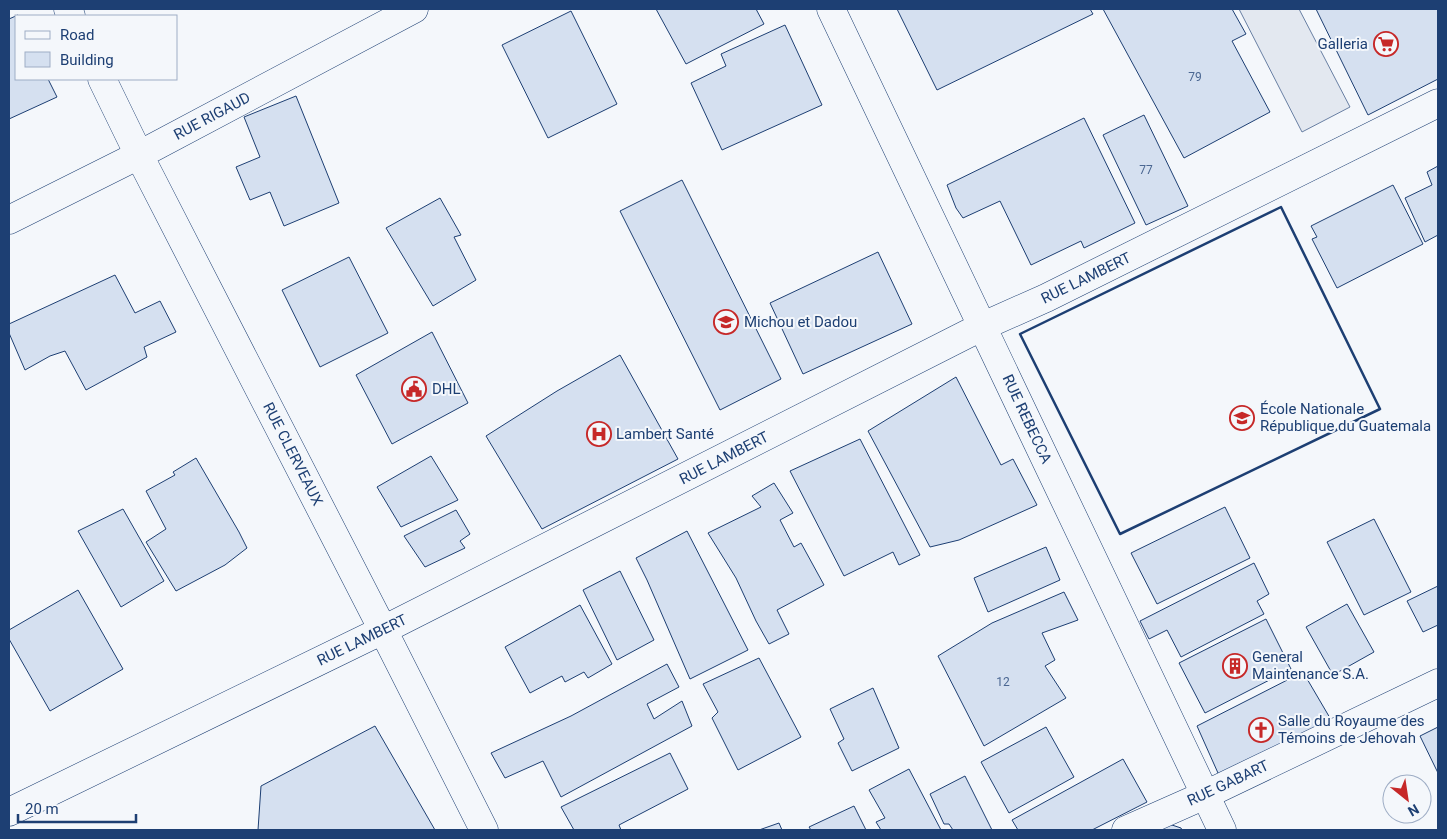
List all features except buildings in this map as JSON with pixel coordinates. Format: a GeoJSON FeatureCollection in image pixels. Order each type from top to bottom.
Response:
{"type":"FeatureCollection","features":[{"type":"Feature","properties":{"kind":"street","name":"RUE RIGAUD"},"geometry":{"type":"LineString","coordinates":[[9,220],[139,155],[414,9]]}},
{"type":"Feature","properties":{"kind":"street","name":"RUE REBECCA"},"geometry":{"type":"LineString","coordinates":[[831,9],[1222,830]]}},
{"type":"Feature","properties":{"kind":"street","name":"RUE CLERVEAUX"},"geometry":{"type":"LineString","coordinates":[[102,80],[484,830]]}},
{"type":"Feature","properties":{"kind":"street","name":"RUE LAMBERT"},"geometry":{"type":"LineString","coordinates":[[9,812],[383,630],[983,326],[1046,298],[1438,103]]}},
{"type":"Feature","properties":{"kind":"street","name":"RUE GABART"},"geometry":{"type":"LineString","coordinates":[[1126,830],[1205,795],[1438,683]]}},
{"type":"Feature","properties":{"kind":"shaded area"},"geometry":{"type":"Polygon","coordinates":[[[1239,9],[1299,9],[1350,107],[1302,132],[1239,9]]]}},
{"type":"Feature","properties":{"kind":"wall"},"geometry":{"type":"LineString","coordinates":[[1281,207],[1380,409],[1120,534],[1020,334],[1281,207]]}},
{"type":"Feature","properties":{"kind":"place","name":"Galleria"},"geometry":{"type":"Point","coordinates":[1386,44]}},
{"type":"Feature","properties":{"kind":"place","name":"Michou et Dadou"},"geometry":{"type":"Point","coordinates":[726,322]}},
{"type":"Feature","properties":{"kind":"place","name":"DHL"},"geometry":{"type":"Point","coordinates":[414,389]}},
{"type":"Feature","properties":{"kind":"place","name":"École Nationale République du Guatemala"},"geometry":{"type":"Point","coordinates":[1242,418]}},
{"type":"Feature","properties":{"kind":"place","name":"Lambert Santé"},"geometry":{"type":"Point","coordinates":[599,434]}},
{"type":"Feature","properties":{"kind":"place","name":"General Maintenance S.A."},"geometry":{"type":"Point","coordinates":[1235,666]}},
{"type":"Feature","properties":{"kind":"place","name":"Salle du Royaume des Témoins de Jehovah"},"geometry":{"type":"Point","coordinates":[1261,730]}}]}
